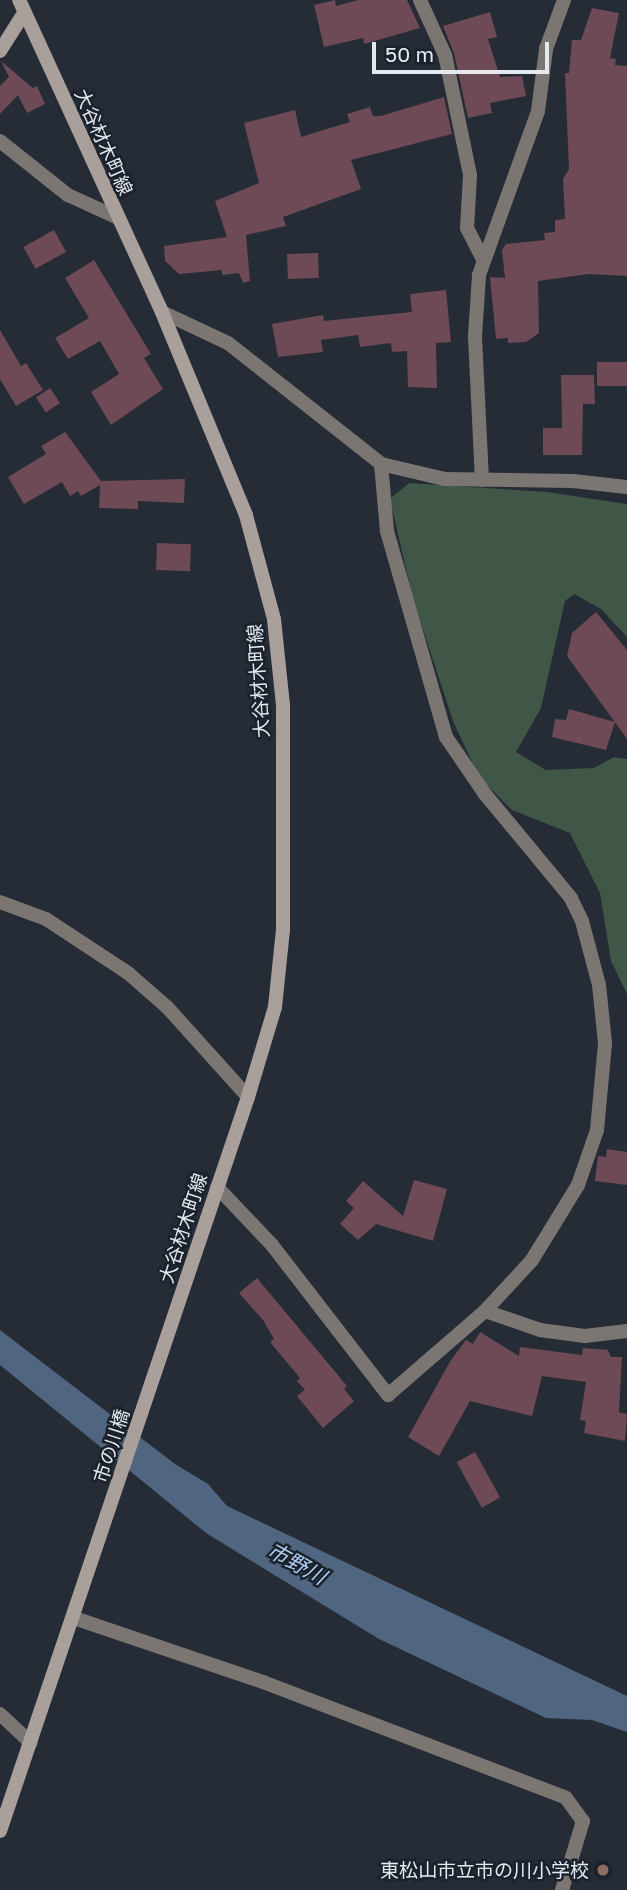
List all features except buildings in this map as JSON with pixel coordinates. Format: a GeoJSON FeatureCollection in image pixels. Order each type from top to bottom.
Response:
{"type":"FeatureCollection","features":[{"type":"Feature","properties":{"kind":"main road"},"geometry":{"type":"LineString","coordinates":[[0,51],[22,6]]}},
{"type":"Feature","properties":{"kind":"main road","name":"大谷材木町線"},"geometry":{"type":"LineString","coordinates":[[22,6],[116,217],[162,312],[246,515],[275,631],[283,705],[283,930],[275,1007],[248,1097],[149,1391]]}},
{"type":"Feature","properties":{"kind":"main road","name":"市の川橋"},"geometry":{"type":"LineString","coordinates":[[74,1618],[149,1391]]}},
{"type":"Feature","properties":{"kind":"main road"},"geometry":{"type":"LineString","coordinates":[[0,1831],[74,1618]]}},
{"type":"Feature","properties":{"kind":"street"},"geometry":{"type":"LineString","coordinates":[[420,0],[445,55],[468,155],[467,228],[483,260]]}},
{"type":"Feature","properties":{"kind":"street"},"geometry":{"type":"LineString","coordinates":[[482,480],[475,304],[483,260],[538,111],[546,49],[564,0]]}},
{"type":"Feature","properties":{"kind":"street"},"geometry":{"type":"LineString","coordinates":[[0,141],[68,195],[116,217]]}},
{"type":"Feature","properties":{"kind":"street"},"geometry":{"type":"LineString","coordinates":[[162,312],[228,343],[381,464],[445,479],[573,481],[627,487]]}},
{"type":"Feature","properties":{"kind":"street"},"geometry":{"type":"LineString","coordinates":[[217,1187],[272,1245],[388,1395],[485,1311],[532,1259],[578,1185],[597,1130],[605,1043],[599,985],[585,930],[570,898],[485,794],[446,737],[387,531],[381,464]]}},
{"type":"Feature","properties":{"kind":"street"},"geometry":{"type":"LineString","coordinates":[[0,902],[46,919],[128,973],[167,1007],[248,1097]]}},
{"type":"Feature","properties":{"kind":"street"},"geometry":{"type":"LineString","coordinates":[[485,1311],[540,1330],[574,1335],[627,1332]]}},
{"type":"Feature","properties":{"kind":"street"},"geometry":{"type":"LineString","coordinates":[[74,1618],[276,1686],[566,1798],[583,1821],[562,1890]]}},
{"type":"Feature","properties":{"kind":"street"},"geometry":{"type":"LineString","coordinates":[[0,1714],[31,1743]]}},
{"type":"Feature","properties":{"kind":"green space"},"geometry":{"type":"Polygon","coordinates":[[[409,483],[547,492],[627,504],[627,637],[601,609],[574,594],[565,601],[541,708],[516,752],[546,770],[594,768],[614,757],[627,759],[627,994],[611,961],[600,893],[570,833],[512,810],[479,777],[453,721],[413,599],[390,499],[409,483]]]}},
{"type":"Feature","properties":{"kind":"water","name":"市野川"},"geometry":{"type":"Polygon","coordinates":[[[0,1330],[175,1464],[208,1484],[227,1506],[627,1696],[627,1732],[592,1720],[546,1718],[379,1639],[206,1533],[0,1365],[0,1330]]]}},
{"type":"Feature","properties":{"kind":"place","name":"東松山市立市の川小学校"},"geometry":{"type":"Point","coordinates":[603,1870]}}]}
